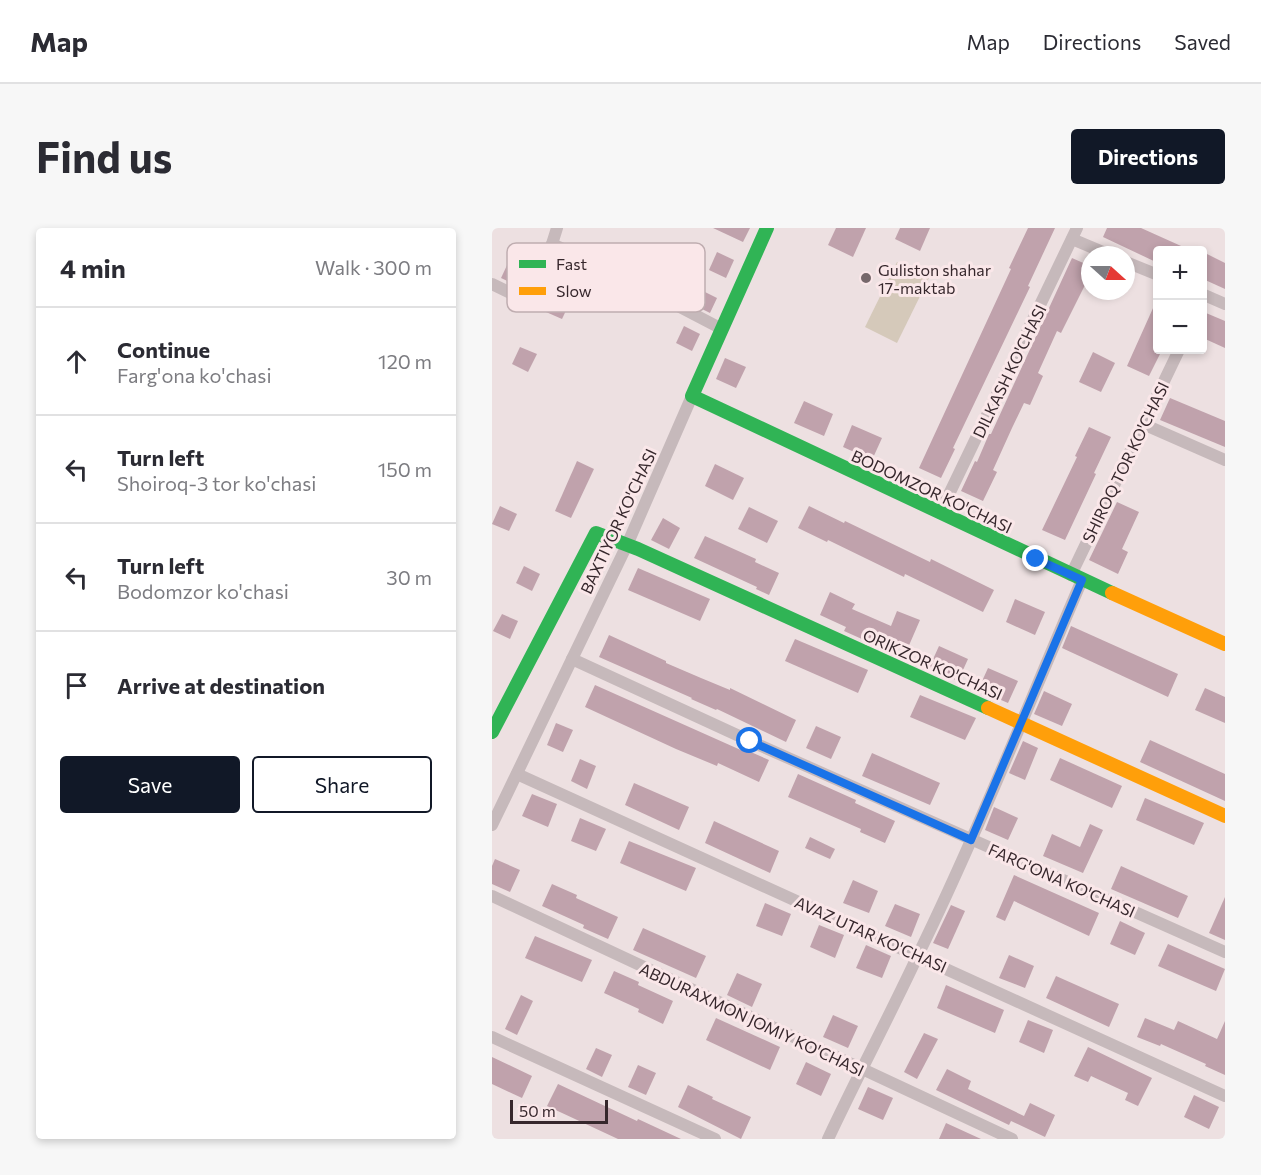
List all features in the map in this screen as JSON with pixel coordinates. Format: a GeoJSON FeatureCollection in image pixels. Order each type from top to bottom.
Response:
{"type":"FeatureCollection","features":[{"type":"Feature","properties":{"kind":"street"},"geometry":{"type":"LineString","coordinates":[[552,243],[557,228]]}},
{"type":"Feature","properties":{"kind":"street","name":"BAXTIYOR KO'CHASI"},"geometry":{"type":"LineString","coordinates":[[492,825],[627,545],[767,228]]}},
{"type":"Feature","properties":{"kind":"street"},"geometry":{"type":"LineString","coordinates":[[1074,234],[1095,246]]}},
{"type":"Feature","properties":{"kind":"street","name":"DILKASH KO'CHASI"},"geometry":{"type":"LineString","coordinates":[[940,513],[1074,234]]}},
{"type":"Feature","properties":{"kind":"street"},"geometry":{"type":"LineString","coordinates":[[1135,266],[1153,273]]}},
{"type":"Feature","properties":{"kind":"street"},"geometry":{"type":"LineString","coordinates":[[492,284],[507,291]]}},
{"type":"Feature","properties":{"kind":"street"},"geometry":{"type":"LineString","coordinates":[[1207,298],[1225,304]]}},
{"type":"Feature","properties":{"kind":"street"},"geometry":{"type":"LineString","coordinates":[[689,312],[722,329]]}},
{"type":"Feature","properties":{"kind":"street","name":"SHIROQ TOR KO'CHASI"},"geometry":{"type":"LineString","coordinates":[[828,1139],[918,955],[971,840],[1021,722],[1077,577],[1143,424],[1177,354]]}},
{"type":"Feature","properties":{"kind":"street","name":"BODOMZOR KO'CHASI"},"geometry":{"type":"LineString","coordinates":[[692,396],[1225,644]]}},
{"type":"Feature","properties":{"kind":"street"},"geometry":{"type":"LineString","coordinates":[[1143,424],[1225,460]]}},
{"type":"Feature","properties":{"kind":"street","name":"ORIKZOR KO'CHASI"},"geometry":{"type":"LineString","coordinates":[[492,731],[596,533],[1021,722],[1225,816]]}},
{"type":"Feature","properties":{"kind":"street","name":"FARG'ONA KO'CHASI"},"geometry":{"type":"LineString","coordinates":[[572,659],[1225,952]]}},
{"type":"Feature","properties":{"kind":"street","name":"AVAZ UTAR KO'CHASI"},"geometry":{"type":"LineString","coordinates":[[517,774],[1225,1096]]}},
{"type":"Feature","properties":{"kind":"street","name":"ABDURAXMON JOMIY KO'CHASI"},"geometry":{"type":"LineString","coordinates":[[492,896],[860,1070],[1012,1139]]}},
{"type":"Feature","properties":{"kind":"street"},"geometry":{"type":"LineString","coordinates":[[492,1036],[715,1139]]}},
{"type":"Feature","properties":{"kind":"shaded area"},"geometry":{"type":"Polygon","coordinates":[[[897,262],[929,278],[897,343],[865,327],[897,262]]]}},
{"type":"Feature","properties":{"kind":"building"},"geometry":{"type":"Polygon","coordinates":[[[713,228],[750,228],[743,242],[713,228]]]}},
{"type":"Feature","properties":{"kind":"building"},"geometry":{"type":"Polygon","coordinates":[[[836,228],[866,228],[853,257],[828,245],[836,228]]]}},
{"type":"Feature","properties":{"kind":"building"},"geometry":{"type":"Polygon","coordinates":[[[900,228],[930,228],[920,251],[895,239],[900,228]]]}},
{"type":"Feature","properties":{"kind":"building"},"geometry":{"type":"Polygon","coordinates":[[[1028,228],[1055,228],[941,478],[919,468],[1028,228]]]}},
{"type":"Feature","properties":{"kind":"building"},"geometry":{"type":"Polygon","coordinates":[[[1107,228],[1141,228],[1181,246],[1153,246],[1153,261],[1135,252],[1135,246],[1122,246],[1103,237],[1107,228]]]}},
{"type":"Feature","properties":{"kind":"building"},"geometry":{"type":"Polygon","coordinates":[[[717,252],[734,260],[726,278],[709,270],[717,252]]]}},
{"type":"Feature","properties":{"kind":"building"},"geometry":{"type":"Polygon","coordinates":[[[1207,254],[1225,263],[1225,289],[1207,281],[1207,254]]]}},
{"type":"Feature","properties":{"kind":"building"},"geometry":{"type":"Polygon","coordinates":[[[1072,258],[1081,262],[1081,293],[1061,333],[1057,331],[1038,373],[1043,376],[1030,405],[1024,403],[1012,428],[993,470],[997,472],[983,501],[961,491],[991,434],[1072,258]]]}},
{"type":"Feature","properties":{"kind":"building"},"geometry":{"type":"Polygon","coordinates":[[[507,265],[507,281],[501,278],[507,265]]]}},
{"type":"Feature","properties":{"kind":"building"},"geometry":{"type":"Polygon","coordinates":[[[705,292],[717,298],[710,313],[705,310],[705,292]]]}},
{"type":"Feature","properties":{"kind":"building"},"geometry":{"type":"Polygon","coordinates":[[[1153,308],[1153,354],[1160,354],[1149,376],[1127,366],[1153,308]]]}},
{"type":"Feature","properties":{"kind":"building"},"geometry":{"type":"Polygon","coordinates":[[[546,312],[565,312],[562,319],[546,312]]]}},
{"type":"Feature","properties":{"kind":"building"},"geometry":{"type":"Polygon","coordinates":[[[1207,313],[1225,321],[1225,348],[1207,340],[1207,313]]]}},
{"type":"Feature","properties":{"kind":"building"},"geometry":{"type":"Polygon","coordinates":[[[684,326],[700,334],[692,351],[676,343],[684,326]]]}},
{"type":"Feature","properties":{"kind":"building"},"geometry":{"type":"Polygon","coordinates":[[[520,347],[537,354],[528,372],[512,364],[520,347]]]}},
{"type":"Feature","properties":{"kind":"building"},"geometry":{"type":"Polygon","coordinates":[[[1093,352],[1115,363],[1101,392],[1079,382],[1093,352]]]}},
{"type":"Feature","properties":{"kind":"building"},"geometry":{"type":"Polygon","coordinates":[[[725,358],[746,367],[736,388],[716,379],[725,358]]]}},
{"type":"Feature","properties":{"kind":"building"},"geometry":{"type":"Polygon","coordinates":[[[1170,398],[1225,421],[1225,447],[1160,420],[1170,398]]]}},
{"type":"Feature","properties":{"kind":"building"},"geometry":{"type":"Polygon","coordinates":[[[804,401],[833,414],[824,436],[794,423],[804,401]]]}},
{"type":"Feature","properties":{"kind":"building"},"geometry":{"type":"Polygon","coordinates":[[[852,425],[882,438],[872,460],[843,447],[852,425]]]}},
{"type":"Feature","properties":{"kind":"building"},"geometry":{"type":"Polygon","coordinates":[[[1089,427],[1111,437],[1065,540],[1042,530],[1089,427]]]}},
{"type":"Feature","properties":{"kind":"building"},"geometry":{"type":"Polygon","coordinates":[[[577,461],[594,469],[571,518],[555,511],[577,461]]]}},
{"type":"Feature","properties":{"kind":"building"},"geometry":{"type":"Polygon","coordinates":[[[715,464],[744,478],[733,500],[705,486],[715,464]]]}},
{"type":"Feature","properties":{"kind":"building"},"geometry":{"type":"Polygon","coordinates":[[[1117,502],[1139,512],[1122,549],[1128,552],[1118,574],[1089,560],[1117,502]]]}},
{"type":"Feature","properties":{"kind":"building"},"geometry":{"type":"Polygon","coordinates":[[[500,506],[517,514],[509,531],[492,524],[500,506]]]}},
{"type":"Feature","properties":{"kind":"building"},"geometry":{"type":"Polygon","coordinates":[[[809,506],[930,562],[931,559],[994,590],[983,612],[905,574],[904,577],[798,528],[809,506]]]}},
{"type":"Feature","properties":{"kind":"building"},"geometry":{"type":"Polygon","coordinates":[[[749,507],[778,521],[767,543],[738,529],[749,507]]]}},
{"type":"Feature","properties":{"kind":"building"},"geometry":{"type":"Polygon","coordinates":[[[663,518],[680,528],[669,549],[651,540],[663,518]]]}},
{"type":"Feature","properties":{"kind":"building"},"geometry":{"type":"Polygon","coordinates":[[[705,536],[756,559],[755,562],[779,573],[769,595],[756,589],[757,587],[694,558],[705,536]]]}},
{"type":"Feature","properties":{"kind":"building"},"geometry":{"type":"Polygon","coordinates":[[[524,566],[540,574],[532,591],[516,583],[524,566]]]}},
{"type":"Feature","properties":{"kind":"building"},"geometry":{"type":"Polygon","coordinates":[[[638,568],[710,599],[700,621],[628,590],[638,568]]]}},
{"type":"Feature","properties":{"kind":"building"},"geometry":{"type":"Polygon","coordinates":[[[830,592],[855,604],[852,609],[891,626],[897,611],[920,620],[907,650],[876,637],[873,644],[844,631],[846,627],[820,615],[830,592]]]}},
{"type":"Feature","properties":{"kind":"building"},"geometry":{"type":"Polygon","coordinates":[[[1015,599],[1045,612],[1035,635],[1006,622],[1015,599]]]}},
{"type":"Feature","properties":{"kind":"building"},"geometry":{"type":"Polygon","coordinates":[[[502,614],[518,621],[510,639],[493,631],[502,614]]]}},
{"type":"Feature","properties":{"kind":"building"},"geometry":{"type":"Polygon","coordinates":[[[1071,626],[1178,674],[1168,697],[1062,648],[1071,626]]]}},
{"type":"Feature","properties":{"kind":"building"},"geometry":{"type":"Polygon","coordinates":[[[609,635],[666,663],[730,690],[730,688],[796,720],[786,742],[599,657],[609,635]]]}},
{"type":"Feature","properties":{"kind":"building"},"geometry":{"type":"Polygon","coordinates":[[[795,639],[868,670],[858,693],[785,661],[795,639]]]}},
{"type":"Feature","properties":{"kind":"building"},"geometry":{"type":"Polygon","coordinates":[[[939,646],[968,659],[958,681],[929,668],[939,646]]]}},
{"type":"Feature","properties":{"kind":"building"},"geometry":{"type":"Polygon","coordinates":[[[988,668],[1018,681],[1008,703],[978,690],[988,668]]]}},
{"type":"Feature","properties":{"kind":"building"},"geometry":{"type":"Polygon","coordinates":[[[595,685],[743,751],[744,749],[769,760],[759,782],[718,763],[717,766],[676,749],[585,707],[595,685]]]}},
{"type":"Feature","properties":{"kind":"building"},"geometry":{"type":"Polygon","coordinates":[[[1205,688],[1225,697],[1225,723],[1195,710],[1205,688]]]}},
{"type":"Feature","properties":{"kind":"building"},"geometry":{"type":"Polygon","coordinates":[[[1044,691],[1072,704],[1062,726],[1034,714],[1044,691]]]}},
{"type":"Feature","properties":{"kind":"building"},"geometry":{"type":"Polygon","coordinates":[[[920,695],[976,718],[965,740],[910,717],[920,695]]]}},
{"type":"Feature","properties":{"kind":"building"},"geometry":{"type":"Polygon","coordinates":[[[556,723],[573,730],[563,752],[547,745],[556,723]]]}},
{"type":"Feature","properties":{"kind":"building"},"geometry":{"type":"Polygon","coordinates":[[[816,726],[841,737],[831,759],[806,748],[816,726]]]}},
{"type":"Feature","properties":{"kind":"building"},"geometry":{"type":"Polygon","coordinates":[[[1150,740],[1225,774],[1225,801],[1140,762],[1150,740]]]}},
{"type":"Feature","properties":{"kind":"building"},"geometry":{"type":"Polygon","coordinates":[[[1023,741],[1038,748],[1025,780],[1009,773],[1023,741]]]}},
{"type":"Feature","properties":{"kind":"building"},"geometry":{"type":"Polygon","coordinates":[[[872,753],[940,783],[930,805],[862,776],[872,753]]]}},
{"type":"Feature","properties":{"kind":"building"},"geometry":{"type":"Polygon","coordinates":[[[1060,758],[1122,786],[1112,808],[1050,780],[1060,758]]]}},
{"type":"Feature","properties":{"kind":"building"},"geometry":{"type":"Polygon","coordinates":[[[580,759],[596,766],[587,789],[571,781],[580,759]]]}},
{"type":"Feature","properties":{"kind":"building"},"geometry":{"type":"Polygon","coordinates":[[[798,774],[856,800],[855,803],[895,821],[885,843],[860,832],[861,829],[788,797],[798,774]]]}},
{"type":"Feature","properties":{"kind":"building"},"geometry":{"type":"Polygon","coordinates":[[[634,783],[689,807],[679,830],[625,805],[634,783]]]}},
{"type":"Feature","properties":{"kind":"building"},"geometry":{"type":"Polygon","coordinates":[[[532,794],[557,804],[548,827],[522,816],[532,794]]]}},
{"type":"Feature","properties":{"kind":"building"},"geometry":{"type":"Polygon","coordinates":[[[1145,798],[1204,823],[1194,845],[1136,820],[1145,798]]]}},
{"type":"Feature","properties":{"kind":"building"},"geometry":{"type":"Polygon","coordinates":[[[994,807],[1018,818],[1008,840],[985,830],[994,807]]]}},
{"type":"Feature","properties":{"kind":"building"},"geometry":{"type":"Polygon","coordinates":[[[580,818],[606,829],[596,851],[571,841],[580,818]]]}},
{"type":"Feature","properties":{"kind":"building"},"geometry":{"type":"Polygon","coordinates":[[[714,821],[779,851],[770,873],[705,843],[714,821]]]}},
{"type":"Feature","properties":{"kind":"building"},"geometry":{"type":"Polygon","coordinates":[[[1090,824],[1103,830],[1083,873],[1043,856],[1052,834],[1080,847],[1090,824]]]}},
{"type":"Feature","properties":{"kind":"building"},"geometry":{"type":"Polygon","coordinates":[[[810,837],[835,849],[830,859],[805,848],[810,837]]]}},
{"type":"Feature","properties":{"kind":"building"},"geometry":{"type":"Polygon","coordinates":[[[629,841],[696,868],[686,891],[620,863],[629,841]]]}},
{"type":"Feature","properties":{"kind":"building"},"geometry":{"type":"Polygon","coordinates":[[[495,859],[520,870],[510,892],[492,884],[492,866],[495,859]]]}},
{"type":"Feature","properties":{"kind":"building"},"geometry":{"type":"Polygon","coordinates":[[[1121,866],[1188,896],[1178,918],[1111,889],[1121,866]]]}},
{"type":"Feature","properties":{"kind":"building"},"geometry":{"type":"Polygon","coordinates":[[[1014,875],[1099,913],[1089,936],[1014,901],[1005,921],[996,917],[1014,875]]]}},
{"type":"Feature","properties":{"kind":"building"},"geometry":{"type":"Polygon","coordinates":[[[853,880],[878,891],[869,913],[843,903],[853,880]]]}},
{"type":"Feature","properties":{"kind":"building"},"geometry":{"type":"Polygon","coordinates":[[[552,884],[618,917],[608,939],[542,906],[552,884]]]}},
{"type":"Feature","properties":{"kind":"building"},"geometry":{"type":"Polygon","coordinates":[[[1225,897],[1225,940],[1209,933],[1225,897]]]}},
{"type":"Feature","properties":{"kind":"building"},"geometry":{"type":"Polygon","coordinates":[[[765,903],[791,914],[782,936],[756,926],[765,903]]]}},
{"type":"Feature","properties":{"kind":"building"},"geometry":{"type":"Polygon","coordinates":[[[895,904],[920,914],[911,937],[885,926],[895,904]]]}},
{"type":"Feature","properties":{"kind":"building"},"geometry":{"type":"Polygon","coordinates":[[[951,905],[965,911],[948,949],[933,943],[951,905]]]}},
{"type":"Feature","properties":{"kind":"building"},"geometry":{"type":"Polygon","coordinates":[[[1120,921],[1145,933],[1135,955],[1110,944],[1120,921]]]}},
{"type":"Feature","properties":{"kind":"building"},"geometry":{"type":"Polygon","coordinates":[[[819,925],[844,935],[835,958],[810,947],[819,925]]]}},
{"type":"Feature","properties":{"kind":"building"},"geometry":{"type":"Polygon","coordinates":[[[643,928],[706,956],[696,978],[633,950],[643,928]]]}},
{"type":"Feature","properties":{"kind":"building"},"geometry":{"type":"Polygon","coordinates":[[[535,936],[592,960],[582,982],[525,958],[535,936]]]}},
{"type":"Feature","properties":{"kind":"building"},"geometry":{"type":"Polygon","coordinates":[[[1168,944],[1225,969],[1216,991],[1158,966],[1168,944]]]}},
{"type":"Feature","properties":{"kind":"building"},"geometry":{"type":"Polygon","coordinates":[[[866,945],[891,956],[882,978],[856,968],[866,945]]]}},
{"type":"Feature","properties":{"kind":"building"},"geometry":{"type":"Polygon","coordinates":[[[1009,955],[1034,966],[1025,988],[999,978],[1009,955]]]}},
{"type":"Feature","properties":{"kind":"building"},"geometry":{"type":"Polygon","coordinates":[[[614,971],[673,1001],[663,1024],[638,1012],[639,1009],[604,993],[614,971]]]}},
{"type":"Feature","properties":{"kind":"building"},"geometry":{"type":"Polygon","coordinates":[[[737,973],[762,984],[752,1007],[727,995],[737,973]]]}},
{"type":"Feature","properties":{"kind":"building"},"geometry":{"type":"Polygon","coordinates":[[[1056,976],[1119,1004],[1109,1027],[1046,998],[1056,976]]]}},
{"type":"Feature","properties":{"kind":"building"},"geometry":{"type":"Polygon","coordinates":[[[946,985],[1004,1010],[995,1033],[937,1008],[946,985]]]}},
{"type":"Feature","properties":{"kind":"building"},"geometry":{"type":"Polygon","coordinates":[[[521,995],[533,1001],[517,1035],[505,1029],[521,995]]]}},
{"type":"Feature","properties":{"kind":"building"},"geometry":{"type":"Polygon","coordinates":[[[833,1015],[858,1026],[848,1048],[823,1037],[833,1015]]]}},
{"type":"Feature","properties":{"kind":"building"},"geometry":{"type":"Polygon","coordinates":[[[716,1018],[780,1047],[770,1070],[706,1040],[716,1018]]]}},
{"type":"Feature","properties":{"kind":"building"},"geometry":{"type":"Polygon","coordinates":[[[1145,1018],[1174,1030],[1178,1021],[1217,1039],[1225,1021],[1225,1075],[1161,1044],[1160,1046],[1137,1037],[1145,1018]]]}},
{"type":"Feature","properties":{"kind":"building"},"geometry":{"type":"Polygon","coordinates":[[[1028,1020],[1053,1030],[1044,1053],[1019,1042],[1028,1020]]]}},
{"type":"Feature","properties":{"kind":"building"},"geometry":{"type":"Polygon","coordinates":[[[924,1033],[938,1039],[917,1079],[904,1072],[924,1033]]]}},
{"type":"Feature","properties":{"kind":"building"},"geometry":{"type":"Polygon","coordinates":[[[1088,1047],[1152,1078],[1138,1106],[1125,1100],[1128,1093],[1091,1076],[1088,1082],[1074,1076],[1088,1047]]]}},
{"type":"Feature","properties":{"kind":"building"},"geometry":{"type":"Polygon","coordinates":[[[596,1048],[612,1055],[602,1077],[586,1069],[596,1048]]]}},
{"type":"Feature","properties":{"kind":"building"},"geometry":{"type":"Polygon","coordinates":[[[492,1057],[532,1076],[522,1098],[492,1084],[492,1057]]]}},
{"type":"Feature","properties":{"kind":"building"},"geometry":{"type":"Polygon","coordinates":[[[806,1062],[831,1074],[821,1096],[796,1084],[806,1062]]]}},
{"type":"Feature","properties":{"kind":"building"},"geometry":{"type":"Polygon","coordinates":[[[638,1065],[656,1073],[646,1095],[628,1087],[638,1065]]]}},
{"type":"Feature","properties":{"kind":"building"},"geometry":{"type":"Polygon","coordinates":[[[947,1069],[971,1081],[968,1089],[1024,1116],[1030,1103],[1055,1115],[1045,1137],[1011,1121],[1009,1125],[936,1090],[947,1069]]]}},
{"type":"Feature","properties":{"kind":"building"},"geometry":{"type":"Polygon","coordinates":[[[558,1084],[681,1139],[618,1139],[547,1106],[558,1084]]]}},
{"type":"Feature","properties":{"kind":"building"},"geometry":{"type":"Polygon","coordinates":[[[688,1085],[751,1117],[741,1139],[678,1107],[688,1085]]]}},
{"type":"Feature","properties":{"kind":"building"},"geometry":{"type":"Polygon","coordinates":[[[868,1087],[893,1098],[883,1120],[858,1109],[868,1087]]]}},
{"type":"Feature","properties":{"kind":"building"},"geometry":{"type":"Polygon","coordinates":[[[1194,1095],[1219,1107],[1209,1129],[1184,1117],[1194,1095]]]}},
{"type":"Feature","properties":{"kind":"building"},"geometry":{"type":"Polygon","coordinates":[[[946,1123],[981,1139],[939,1139],[946,1123]]]}},
{"type":"Feature","properties":{"kind":"traffic: fast"},"geometry":{"type":"LineString","coordinates":[[767,228],[692,396],[1112,593]]}},
{"type":"Feature","properties":{"kind":"traffic: fast"},"geometry":{"type":"LineString","coordinates":[[492,732],[596,533],[638,549],[988,708]]}},
{"type":"Feature","properties":{"kind":"traffic: slow"},"geometry":{"type":"LineString","coordinates":[[1112,593],[1225,644]]}},
{"type":"Feature","properties":{"kind":"traffic: slow"},"geometry":{"type":"LineString","coordinates":[[988,708],[1225,816]]}},
{"type":"Feature","properties":{"kind":"place","name":"Guliston shahar 17-maktab"},"geometry":{"type":"Point","coordinates":[866,278]}},
{"type":"Feature","properties":{"kind":"route"},"geometry":{"type":"LineString","coordinates":[[750,741],[971,840],[1082,580],[1036,559]]}}]}
